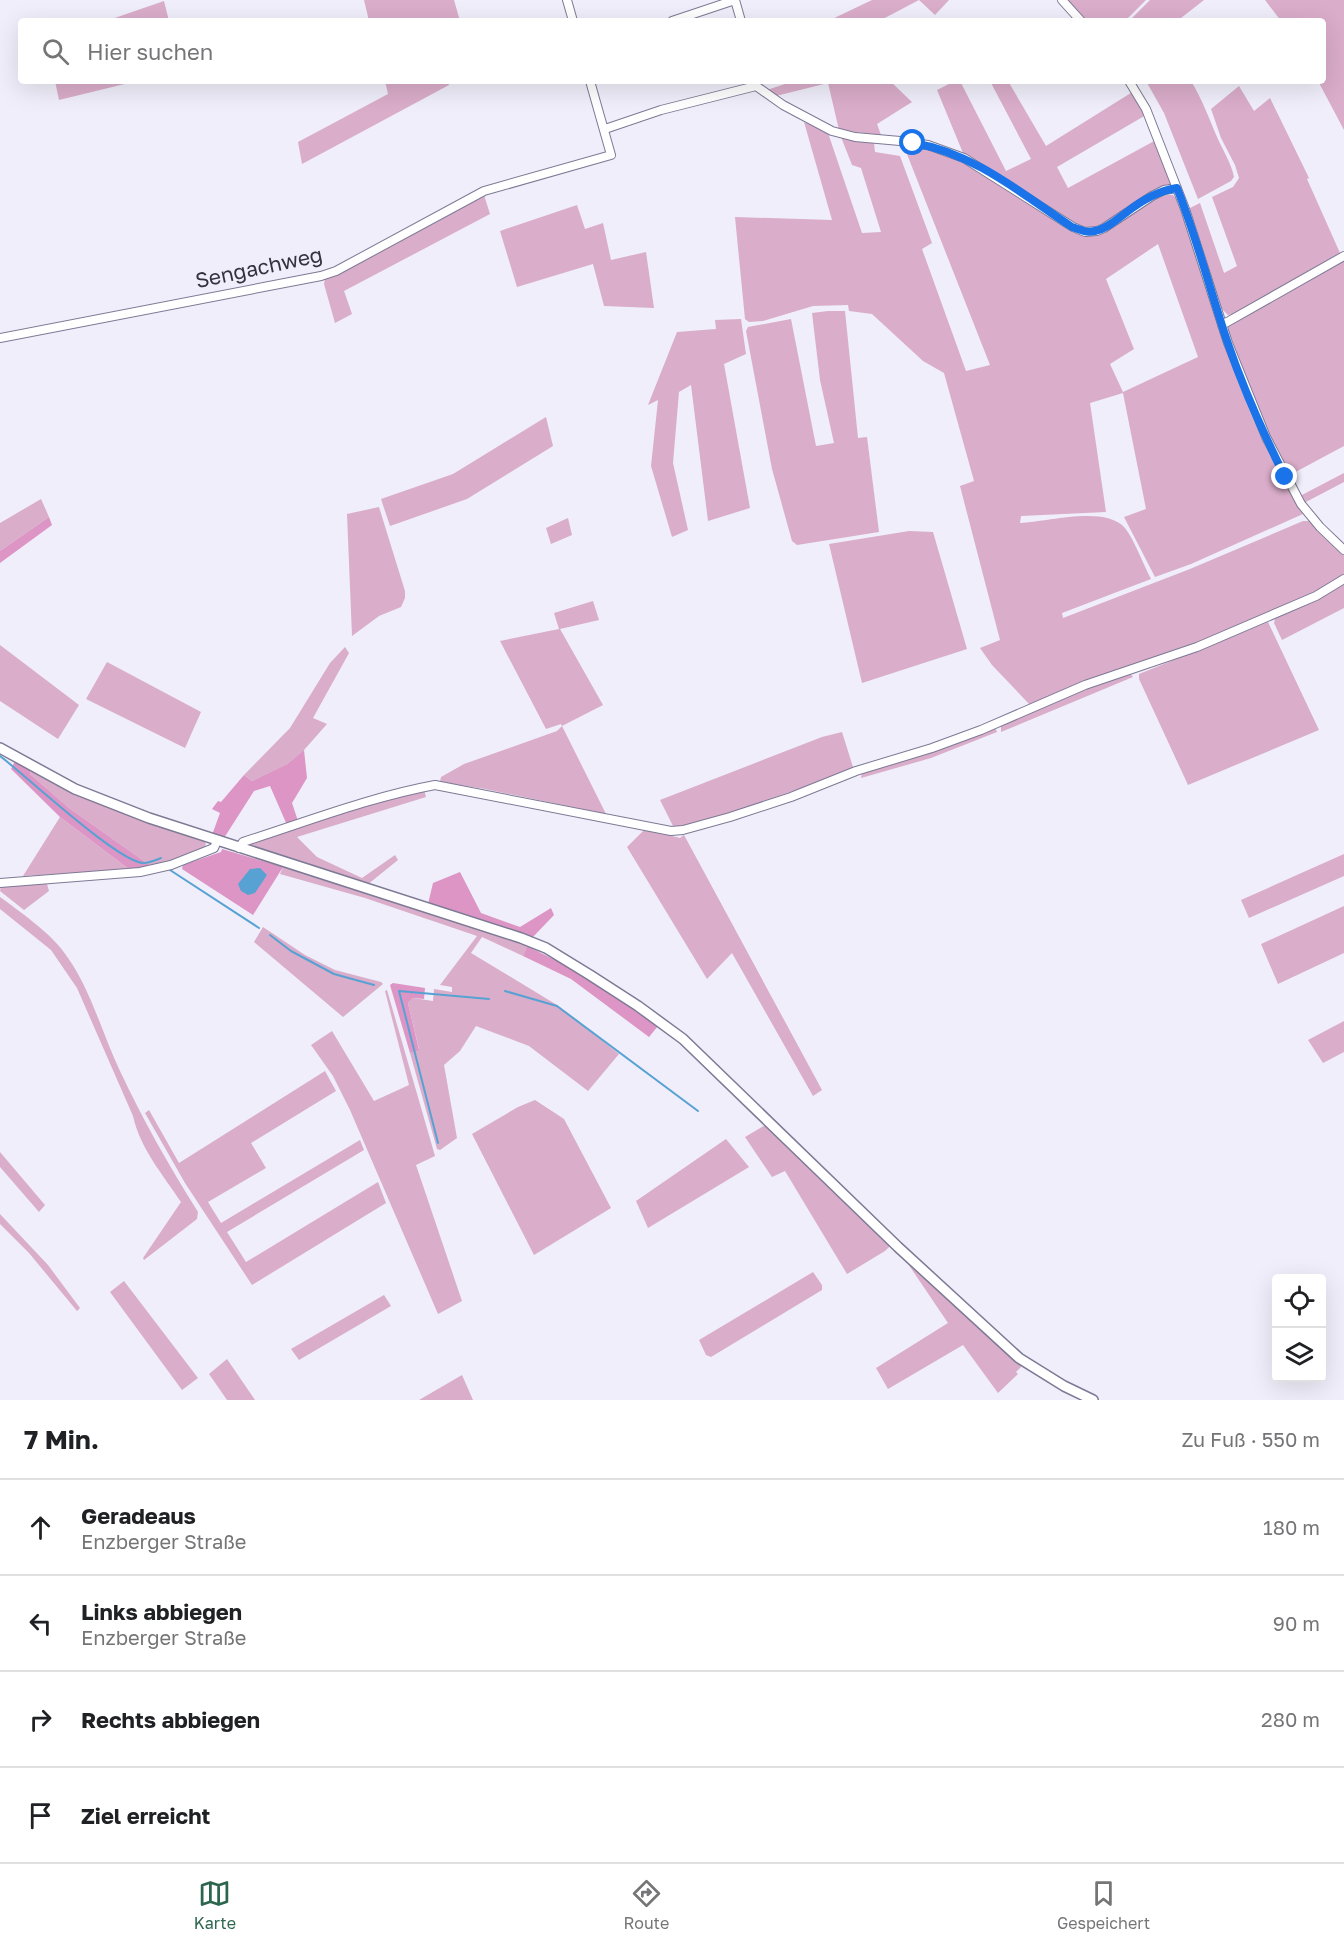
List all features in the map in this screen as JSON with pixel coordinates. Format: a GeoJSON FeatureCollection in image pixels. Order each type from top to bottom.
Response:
{"type":"FeatureCollection","features":[{"type":"Feature","properties":{"kind":"main road"},"geometry":{"type":"LineString","coordinates":[[0,748],[75,789],[117,806],[217,841],[546,948],[609,987],[683,1039],[898,1247],[1019,1358],[1064,1386],[1093,1400]]}},
{"type":"Feature","properties":{"kind":"street"},"geometry":{"type":"LineString","coordinates":[[567,0],[572,18]]}},
{"type":"Feature","properties":{"kind":"street"},"geometry":{"type":"LineString","coordinates":[[681,18],[735,0],[740,18]]}},
{"type":"Feature","properties":{"kind":"street"},"geometry":{"type":"LineString","coordinates":[[1062,0],[1078,18]]}},
{"type":"Feature","properties":{"kind":"street"},"geometry":{"type":"LineString","coordinates":[[591,84],[605,129],[688,103],[760,84],[783,105],[832,131],[855,137],[928,145],[964,158],[1072,227],[1085,232],[1104,228],[1152,196],[1164,190],[1177,188]]}},
{"type":"Feature","properties":{"kind":"street"},"geometry":{"type":"LineString","coordinates":[[1131,84],[1146,109],[1177,188],[1198,246],[1222,325],[1252,406],[1294,493],[1308,515],[1344,550]]}},
{"type":"Feature","properties":{"kind":"street","name":"Sengachweg"},"geometry":{"type":"LineString","coordinates":[[0,338],[321,276],[336,271],[484,191],[611,155],[605,129]]}},
{"type":"Feature","properties":{"kind":"street"},"geometry":{"type":"LineString","coordinates":[[1222,325],[1344,256]]}},
{"type":"Feature","properties":{"kind":"street"},"geometry":{"type":"LineString","coordinates":[[239,848],[243,842],[412,789],[435,784],[671,831],[683,830],[761,807],[856,771],[932,748],[981,730],[1085,686],[1197,647],[1316,596],[1344,579]]}},
{"type":"Feature","properties":{"kind":"street"},"geometry":{"type":"LineString","coordinates":[[0,883],[140,872],[171,865],[214,848],[217,841]]}},
{"type":"Feature","properties":{"kind":"shaded area"},"geometry":{"type":"Polygon","coordinates":[[[364,0],[454,0],[459,18],[368,18],[364,0]]]}},
{"type":"Feature","properties":{"kind":"shaded area"},"geometry":{"type":"Polygon","coordinates":[[[872,0],[919,0],[885,18],[834,18],[872,0]]]}},
{"type":"Feature","properties":{"kind":"shaded area"},"geometry":{"type":"Polygon","coordinates":[[[919,0],[949,0],[935,15],[919,0]]]}},
{"type":"Feature","properties":{"kind":"shaded area"},"geometry":{"type":"Polygon","coordinates":[[[1065,0],[1146,0],[1128,18],[1080,18],[1065,0]]]}},
{"type":"Feature","properties":{"kind":"shaded area"},"geometry":{"type":"Polygon","coordinates":[[[1150,0],[1204,0],[1181,18],[1132,18],[1150,0]]]}},
{"type":"Feature","properties":{"kind":"shaded area"},"geometry":{"type":"Polygon","coordinates":[[[1265,0],[1344,0],[1344,130],[1320,84],[1326,84],[1326,18],[1279,18],[1265,0]]]}},
{"type":"Feature","properties":{"kind":"shaded area"},"geometry":{"type":"Polygon","coordinates":[[[164,1],[168,18],[115,18],[164,1]]]}},
{"type":"Feature","properties":{"kind":"shaded area"},"geometry":{"type":"Polygon","coordinates":[[[56,84],[125,84],[59,100],[56,84]]]}},
{"type":"Feature","properties":{"kind":"shaded area"},"geometry":{"type":"Polygon","coordinates":[[[386,84],[449,85],[302,164],[298,142],[388,94],[386,84]]]}},
{"type":"Feature","properties":{"kind":"shaded area"},"geometry":{"type":"Polygon","coordinates":[[[785,84],[824,84],[776,96],[767,90],[785,84]]]}},
{"type":"Feature","properties":{"kind":"shaded area"},"geometry":{"type":"Polygon","coordinates":[[[828,84],[893,84],[912,102],[877,124],[881,135],[839,130],[828,84]]]}},
{"type":"Feature","properties":{"kind":"shaded area"},"geometry":{"type":"Polygon","coordinates":[[[949,84],[962,84],[1006,171],[1031,159],[992,84],[1010,84],[1046,146],[1134,91],[1146,115],[1057,167],[1068,188],[1156,140],[1172,181],[1170,185],[1155,189],[1096,228],[1084,228],[963,153],[937,90],[949,84]]]}},
{"type":"Feature","properties":{"kind":"shaded area"},"geometry":{"type":"Polygon","coordinates":[[[1148,84],[1193,84],[1231,166],[1234,177],[1231,181],[1198,199],[1164,113],[1148,84]]]}},
{"type":"Feature","properties":{"kind":"shaded area"},"geometry":{"type":"Polygon","coordinates":[[[1239,86],[1254,111],[1270,98],[1309,178],[1307,179],[1340,253],[1238,313],[1228,315],[1221,308],[1189,212],[1190,208],[1200,203],[1224,273],[1237,266],[1212,197],[1233,187],[1239,178],[1211,109],[1239,86]]]}},
{"type":"Feature","properties":{"kind":"shaded area"},"geometry":{"type":"Polygon","coordinates":[[[804,122],[828,133],[862,233],[881,232],[861,168],[852,165],[841,137],[874,143],[875,152],[900,156],[932,243],[922,249],[966,371],[990,365],[903,144],[941,151],[970,163],[1081,235],[1094,236],[1148,201],[1162,195],[1173,195],[1180,203],[1217,322],[1247,403],[1263,442],[1303,514],[1191,564],[1155,577],[1124,517],[1146,509],[1123,393],[1090,403],[1106,512],[1021,516],[1020,523],[1075,516],[1104,517],[1116,521],[1129,533],[1151,579],[1062,613],[1063,618],[1190,569],[1303,521],[1310,521],[1344,554],[1344,576],[1229,631],[1030,705],[992,665],[980,648],[1000,640],[960,486],[974,481],[944,373],[923,361],[872,314],[849,311],[848,305],[813,306],[763,321],[749,322],[745,319],[735,217],[832,220],[804,122]],[[1158,244],[1106,279],[1134,349],[1110,364],[1123,392],[1198,357],[1158,244]]]}},
{"type":"Feature","properties":{"kind":"shaded area"},"geometry":{"type":"Polygon","coordinates":[[[484,195],[490,214],[344,291],[352,314],[335,323],[324,284],[325,278],[484,195]]]}},
{"type":"Feature","properties":{"kind":"shaded area"},"geometry":{"type":"Polygon","coordinates":[[[577,205],[585,229],[603,223],[611,260],[646,252],[654,308],[604,306],[593,264],[517,287],[500,231],[577,205]]]}},
{"type":"Feature","properties":{"kind":"shaded area"},"geometry":{"type":"Polygon","coordinates":[[[1344,259],[1344,446],[1288,476],[1241,370],[1227,331],[1229,324],[1344,259]]]}},
{"type":"Feature","properties":{"kind":"shaded area"},"geometry":{"type":"Polygon","coordinates":[[[845,311],[858,438],[867,437],[879,532],[797,545],[792,541],[772,469],[746,331],[748,327],[791,319],[816,446],[834,443],[820,380],[812,313],[845,311]]]}},
{"type":"Feature","properties":{"kind":"shaded area"},"geometry":{"type":"Polygon","coordinates":[[[741,319],[746,354],[724,364],[750,508],[708,521],[691,385],[679,392],[673,463],[688,530],[672,537],[651,466],[658,400],[648,405],[677,332],[716,329],[715,320],[741,319]]]}},
{"type":"Feature","properties":{"kind":"shaded area"},"geometry":{"type":"Polygon","coordinates":[[[546,417],[553,446],[467,499],[390,526],[381,499],[453,474],[546,417]]]}},
{"type":"Feature","properties":{"kind":"shaded area"},"geometry":{"type":"Polygon","coordinates":[[[1344,473],[1344,482],[1304,503],[1300,496],[1344,473]]]}},
{"type":"Feature","properties":{"kind":"shaded area"},"geometry":{"type":"Polygon","coordinates":[[[41,499],[49,517],[0,551],[0,523],[41,499]]]}},
{"type":"Feature","properties":{"kind":"shaded area"},"geometry":{"type":"Polygon","coordinates":[[[379,507],[405,591],[405,598],[401,607],[379,616],[352,636],[347,514],[379,507]]]}},
{"type":"Feature","properties":{"kind":"shaded area"},"geometry":{"type":"Polygon","coordinates":[[[49,517],[52,525],[0,563],[0,551],[49,517]]]}},
{"type":"Feature","properties":{"kind":"shaded area"},"geometry":{"type":"Polygon","coordinates":[[[568,518],[572,535],[551,544],[546,528],[568,518]]]}},
{"type":"Feature","properties":{"kind":"shaded area"},"geometry":{"type":"Polygon","coordinates":[[[909,531],[933,532],[967,649],[862,683],[829,544],[909,531]]]}},
{"type":"Feature","properties":{"kind":"shaded area"},"geometry":{"type":"Polygon","coordinates":[[[1344,584],[1344,608],[1282,640],[1274,623],[1275,619],[1344,584]]]}},
{"type":"Feature","properties":{"kind":"shaded area"},"geometry":{"type":"Polygon","coordinates":[[[593,601],[599,620],[560,629],[603,705],[562,726],[561,724],[546,729],[500,641],[559,629],[554,613],[593,601]]]}},
{"type":"Feature","properties":{"kind":"shaded area"},"geometry":{"type":"Polygon","coordinates":[[[1268,622],[1319,730],[1188,785],[1139,679],[1139,674],[1268,622]]]}},
{"type":"Feature","properties":{"kind":"shaded area"},"geometry":{"type":"Polygon","coordinates":[[[0,645],[79,705],[58,739],[0,701],[0,645]]]}},
{"type":"Feature","properties":{"kind":"shaded area"},"geometry":{"type":"Polygon","coordinates":[[[345,647],[349,653],[313,718],[327,724],[304,750],[287,764],[252,781],[244,775],[290,728],[330,663],[345,647]]]}},
{"type":"Feature","properties":{"kind":"shaded area"},"geometry":{"type":"Polygon","coordinates":[[[107,662],[201,712],[185,748],[86,699],[107,662]]]}},
{"type":"Feature","properties":{"kind":"shaded area"},"geometry":{"type":"Polygon","coordinates":[[[1130,673],[1133,677],[1001,732],[1001,725],[1086,688],[1130,673]]]}},
{"type":"Feature","properties":{"kind":"shaded area"},"geometry":{"type":"Polygon","coordinates":[[[562,726],[606,814],[440,782],[441,777],[464,764],[557,731],[562,726]]]}},
{"type":"Feature","properties":{"kind":"shaded area"},"geometry":{"type":"Polygon","coordinates":[[[995,727],[997,732],[931,758],[861,778],[862,772],[995,727]]]}},
{"type":"Feature","properties":{"kind":"shaded area"},"geometry":{"type":"Polygon","coordinates":[[[842,732],[853,767],[850,771],[730,813],[674,828],[660,800],[822,737],[842,732]]]}},
{"type":"Feature","properties":{"kind":"shaded area"},"geometry":{"type":"Polygon","coordinates":[[[304,750],[307,778],[292,803],[298,821],[287,825],[270,786],[254,791],[224,838],[212,835],[220,813],[212,809],[244,775],[252,781],[287,764],[304,750]]]}},
{"type":"Feature","properties":{"kind":"shaded area"},"geometry":{"type":"Polygon","coordinates":[[[15,761],[31,769],[30,774],[69,808],[151,866],[130,870],[60,817],[11,769],[15,761]]]}},
{"type":"Feature","properties":{"kind":"shaded area"},"geometry":{"type":"Polygon","coordinates":[[[31,769],[130,815],[204,841],[206,844],[204,848],[175,860],[151,866],[69,808],[30,774],[31,769]]]}},
{"type":"Feature","properties":{"kind":"shaded area"},"geometry":{"type":"Polygon","coordinates":[[[424,790],[426,797],[297,837],[317,857],[362,878],[395,855],[398,860],[367,885],[245,846],[246,843],[424,790]]]}},
{"type":"Feature","properties":{"kind":"shaded area"},"geometry":{"type":"Polygon","coordinates":[[[60,817],[130,870],[23,876],[60,817]]]}},
{"type":"Feature","properties":{"kind":"shaded area"},"geometry":{"type":"Polygon","coordinates":[[[645,829],[680,838],[684,835],[822,1090],[813,1096],[732,953],[707,979],[627,847],[645,829]]]}},
{"type":"Feature","properties":{"kind":"shaded area"},"geometry":{"type":"Polygon","coordinates":[[[222,849],[283,867],[253,915],[182,869],[183,865],[221,852],[222,849]]]}},
{"type":"Feature","properties":{"kind":"shaded area"},"geometry":{"type":"Polygon","coordinates":[[[1344,854],[1344,876],[1249,918],[1241,900],[1344,854]]]}},
{"type":"Feature","properties":{"kind":"shaded area"},"geometry":{"type":"Polygon","coordinates":[[[283,867],[484,930],[527,946],[523,956],[482,937],[471,953],[557,1005],[619,1054],[588,1091],[529,1046],[476,1026],[460,1051],[444,1065],[457,1138],[440,1150],[437,1149],[410,1053],[419,1049],[408,1003],[413,998],[433,1001],[434,989],[452,992],[452,987],[440,985],[477,936],[365,898],[280,874],[283,867]]]}},
{"type":"Feature","properties":{"kind":"shaded area"},"geometry":{"type":"Polygon","coordinates":[[[460,872],[481,913],[520,927],[551,908],[554,915],[532,938],[428,904],[433,883],[460,872]]]}},
{"type":"Feature","properties":{"kind":"shaded area"},"geometry":{"type":"Polygon","coordinates":[[[47,884],[49,891],[24,910],[0,891],[1,886],[47,884]]]}},
{"type":"Feature","properties":{"kind":"shaded area"},"geometry":{"type":"Polygon","coordinates":[[[0,897],[50,937],[63,951],[81,979],[113,1056],[138,1107],[198,1212],[197,1219],[144,1260],[143,1258],[181,1202],[141,1139],[77,988],[51,950],[0,909],[0,897]]]}},
{"type":"Feature","properties":{"kind":"shaded area"},"geometry":{"type":"Polygon","coordinates":[[[1344,906],[1344,953],[1278,984],[1261,944],[1344,906]]]}},
{"type":"Feature","properties":{"kind":"shaded area"},"geometry":{"type":"Polygon","coordinates":[[[263,927],[305,955],[335,970],[383,984],[343,1017],[254,942],[263,927]]]}},
{"type":"Feature","properties":{"kind":"shaded area"},"geometry":{"type":"Polygon","coordinates":[[[527,946],[569,967],[658,1026],[649,1037],[571,979],[523,956],[527,946]]]}},
{"type":"Feature","properties":{"kind":"shaded area"},"geometry":{"type":"Polygon","coordinates":[[[393,983],[425,988],[424,999],[413,998],[408,1003],[419,1050],[410,1053],[390,985],[393,983]]]}},
{"type":"Feature","properties":{"kind":"shaded area"},"geometry":{"type":"Polygon","coordinates":[[[387,990],[435,1156],[416,1165],[462,1301],[438,1314],[350,1110],[333,1076],[311,1045],[332,1031],[374,1101],[409,1085],[385,991],[387,990]]]}},
{"type":"Feature","properties":{"kind":"shaded area"},"geometry":{"type":"Polygon","coordinates":[[[1344,1021],[1344,1052],[1323,1063],[1308,1040],[1344,1021]]]}},
{"type":"Feature","properties":{"kind":"shaded area"},"geometry":{"type":"Polygon","coordinates":[[[325,1071],[336,1091],[251,1143],[266,1168],[208,1202],[221,1223],[360,1140],[364,1150],[227,1232],[246,1262],[378,1182],[386,1203],[252,1285],[185,1183],[145,1113],[149,1110],[179,1163],[325,1071]]]}},
{"type":"Feature","properties":{"kind":"shaded area"},"geometry":{"type":"Polygon","coordinates":[[[535,1100],[564,1119],[611,1208],[534,1255],[472,1134],[518,1107],[535,1100]]]}},
{"type":"Feature","properties":{"kind":"shaded area"},"geometry":{"type":"Polygon","coordinates":[[[767,1124],[889,1242],[890,1246],[885,1251],[847,1274],[785,1171],[772,1177],[745,1137],[767,1124]]]}},
{"type":"Feature","properties":{"kind":"shaded area"},"geometry":{"type":"Polygon","coordinates":[[[726,1139],[749,1167],[648,1228],[636,1201],[726,1139]]]}},
{"type":"Feature","properties":{"kind":"shaded area"},"geometry":{"type":"Polygon","coordinates":[[[0,1152],[45,1205],[39,1212],[0,1167],[0,1152]]]}},
{"type":"Feature","properties":{"kind":"shaded area"},"geometry":{"type":"Polygon","coordinates":[[[0,1214],[48,1265],[80,1308],[77,1311],[29,1253],[0,1224],[0,1214]]]}},
{"type":"Feature","properties":{"kind":"shaded area"},"geometry":{"type":"Polygon","coordinates":[[[900,1252],[986,1335],[1021,1364],[1016,1372],[1018,1374],[998,1393],[963,1345],[888,1389],[876,1368],[948,1323],[900,1252]]]}},
{"type":"Feature","properties":{"kind":"shaded area"},"geometry":{"type":"Polygon","coordinates":[[[813,1272],[822,1285],[822,1290],[711,1357],[706,1355],[699,1340],[813,1272]]]}},
{"type":"Feature","properties":{"kind":"shaded area"},"geometry":{"type":"Polygon","coordinates":[[[124,1281],[198,1378],[182,1390],[110,1292],[124,1281]]]}},
{"type":"Feature","properties":{"kind":"shaded area"},"geometry":{"type":"Polygon","coordinates":[[[384,1295],[391,1306],[299,1360],[291,1349],[384,1295]]]}},
{"type":"Feature","properties":{"kind":"shaded area"},"geometry":{"type":"Polygon","coordinates":[[[227,1359],[255,1400],[227,1400],[209,1374],[227,1359]]]}},
{"type":"Feature","properties":{"kind":"shaded area"},"geometry":{"type":"Polygon","coordinates":[[[462,1375],[473,1400],[419,1400],[462,1375]]]}},
{"type":"Feature","properties":{"kind":"water"},"geometry":{"type":"Polygon","coordinates":[[[260,868],[267,875],[255,893],[248,895],[241,891],[238,884],[250,869],[260,868]]]}},
{"type":"Feature","properties":{"kind":"waterway"},"geometry":{"type":"LineString","coordinates":[[0,756],[72,817],[115,849],[144,863],[161,858]]}},
{"type":"Feature","properties":{"kind":"waterway"},"geometry":{"type":"LineString","coordinates":[[170,870],[259,928]]}},
{"type":"Feature","properties":{"kind":"waterway"},"geometry":{"type":"LineString","coordinates":[[270,935],[291,951],[334,974],[374,985]]}},
{"type":"Feature","properties":{"kind":"waterway"},"geometry":{"type":"LineString","coordinates":[[438,1143],[399,991],[489,999]]}},
{"type":"Feature","properties":{"kind":"waterway"},"geometry":{"type":"LineString","coordinates":[[505,991],[557,1006],[698,1111]]}},
{"type":"Feature","properties":{"kind":"route"},"geometry":{"type":"LineString","coordinates":[[913,143],[939,148],[964,158],[1072,227],[1085,232],[1104,228],[1152,196],[1164,190],[1177,188],[1235,363],[1285,477]]}}]}
